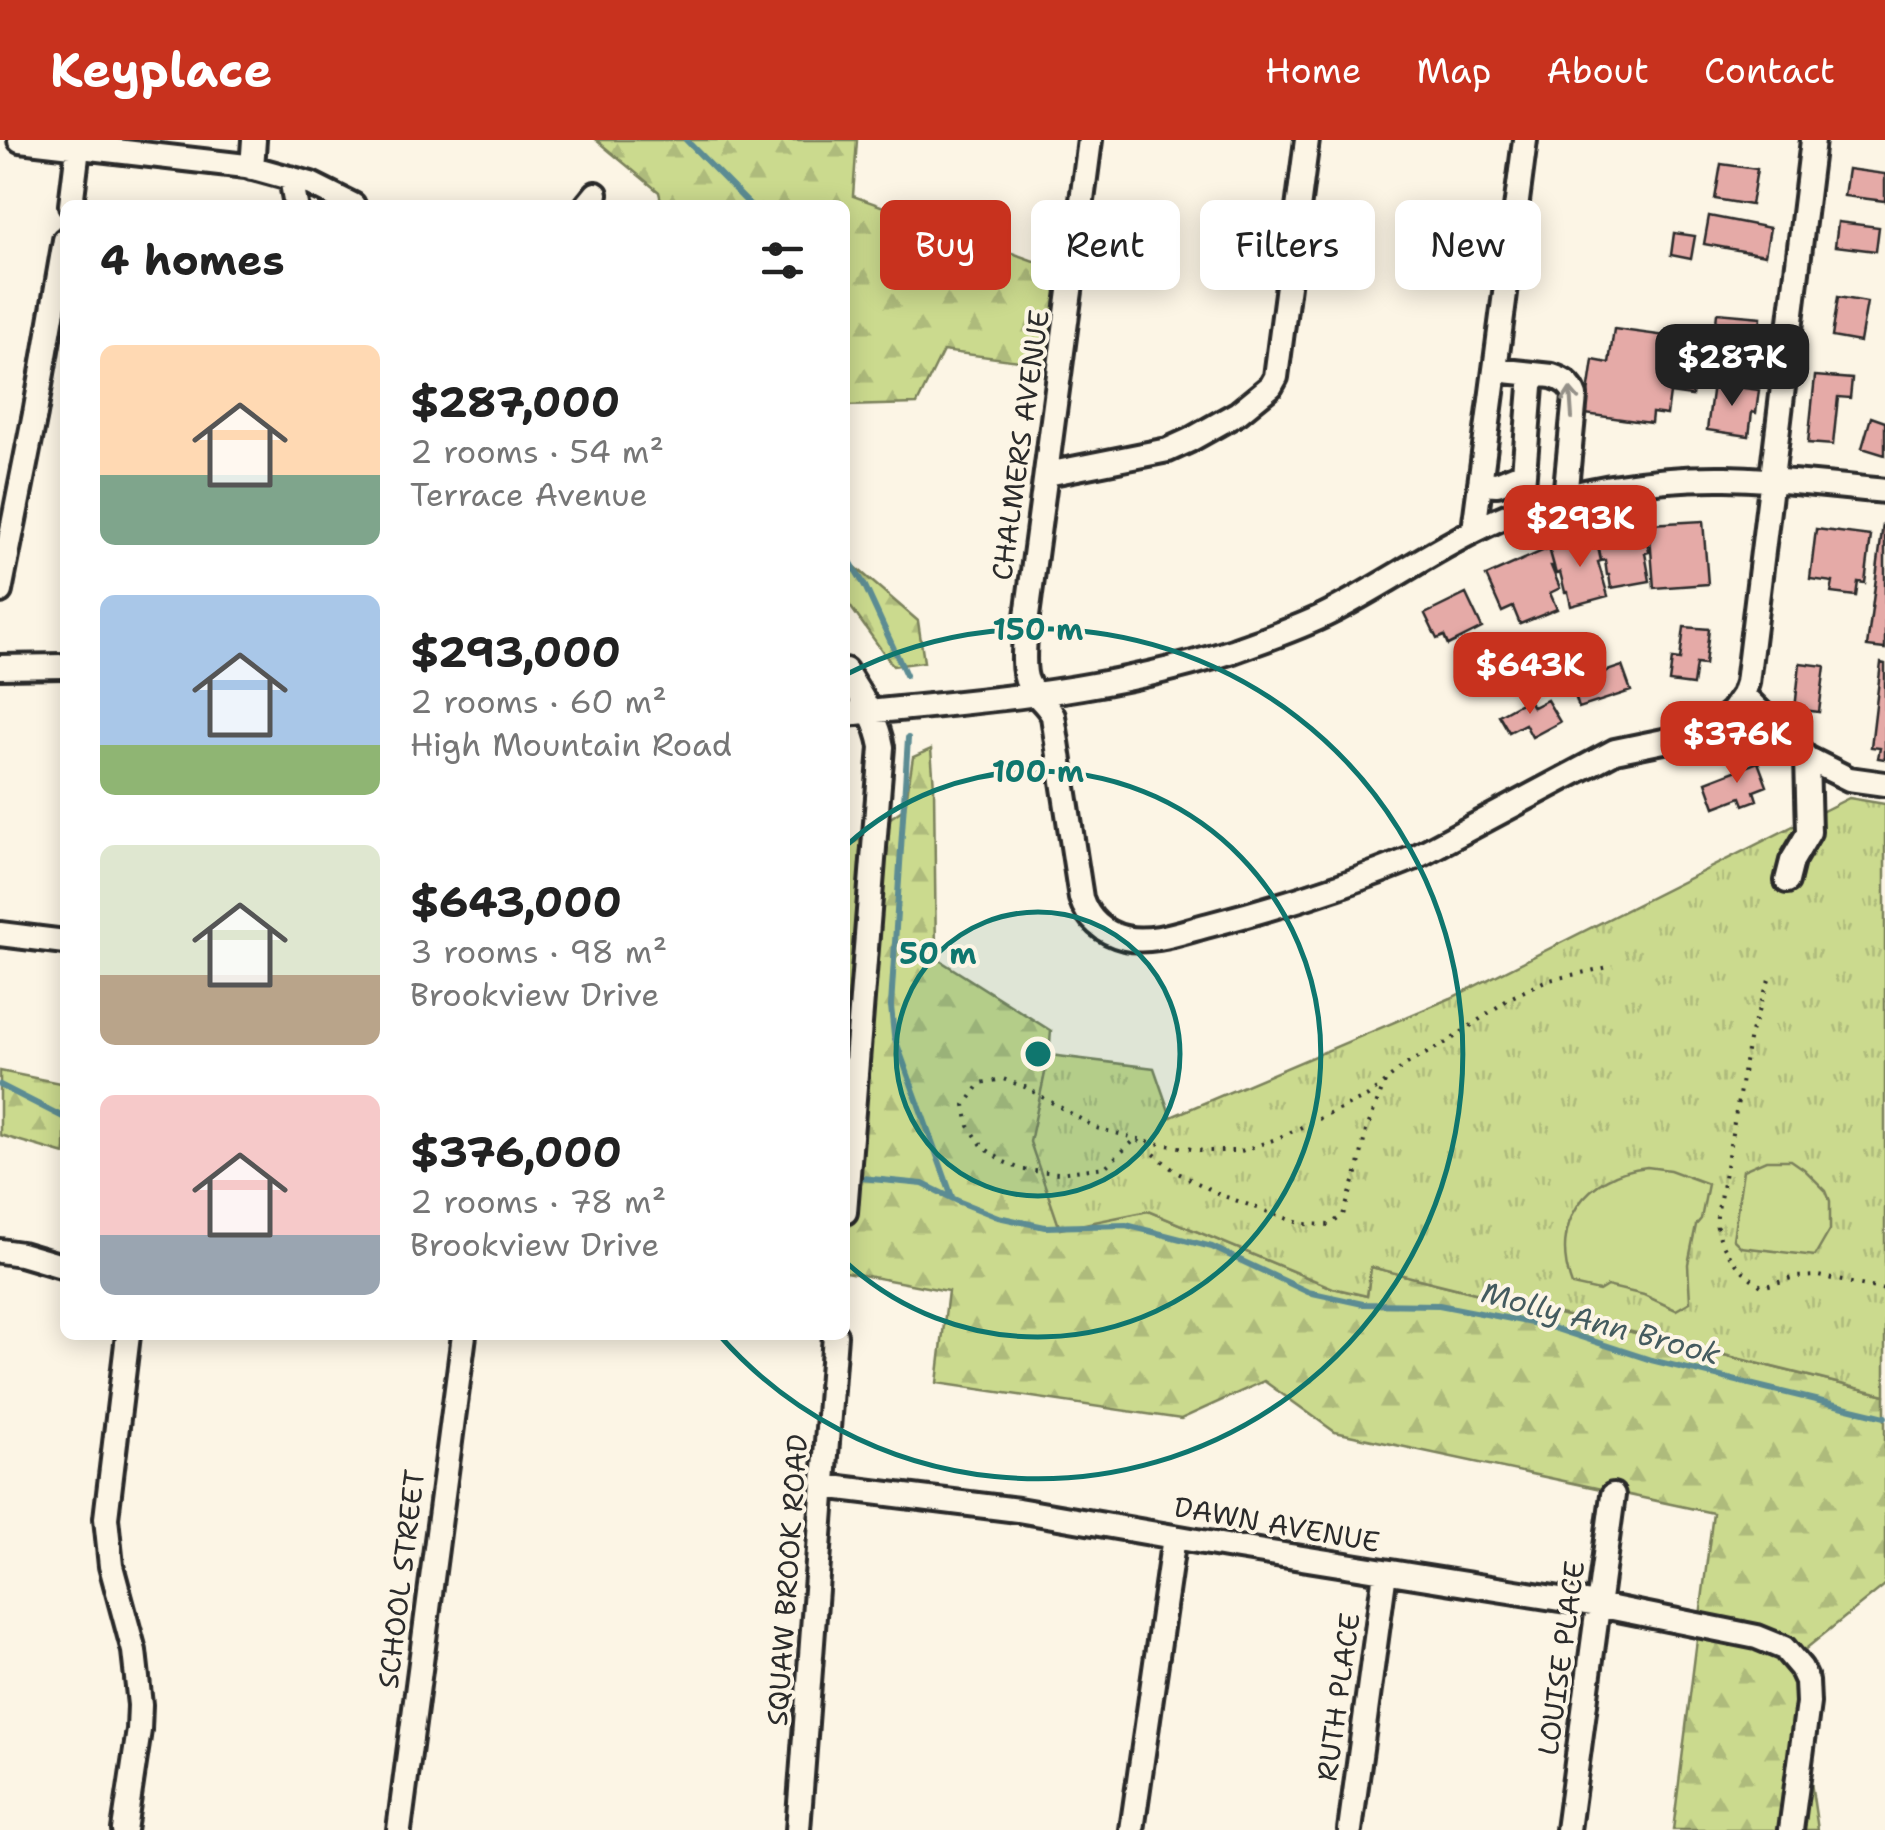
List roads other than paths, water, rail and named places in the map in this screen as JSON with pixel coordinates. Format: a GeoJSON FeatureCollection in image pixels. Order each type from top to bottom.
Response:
{"type":"FeatureCollection","features":[{"type":"Feature","properties":{"kind":"street"},"geometry":{"type":"LineString","coordinates":[[20,140],[79,144],[252,168],[311,184],[343,200]]}},
{"type":"Feature","properties":{"kind":"street"},"geometry":{"type":"LineString","coordinates":[[252,168],[254,140]]}},
{"type":"Feature","properties":{"kind":"street","name":"CHALMERS AVENUE"},"geometry":{"type":"LineString","coordinates":[[1090,140],[1026,624],[1025,677],[1054,716],[1081,898],[1094,922],[1121,937],[1163,937],[1262,912],[1386,869],[1615,750],[1698,734],[1732,711],[1742,695]]}},
{"type":"Feature","properties":{"kind":"street"},"geometry":{"type":"LineString","coordinates":[[1046,474],[1168,450],[1215,427],[1271,386],[1276,377],[1308,140]]}},
{"type":"Feature","properties":{"kind":"street"},"geometry":{"type":"LineString","coordinates":[[1474,530],[1525,140]]}},
{"type":"Feature","properties":{"kind":"street"},"geometry":{"type":"LineString","coordinates":[[1814,140],[1747,683],[1742,695],[1808,758],[1849,780],[1885,784]]}},
{"type":"Feature","properties":{"kind":"street"},"geometry":{"type":"LineString","coordinates":[[72,200],[79,144]]}},
{"type":"Feature","properties":{"kind":"street"},"geometry":{"type":"LineString","coordinates":[[291,178],[295,200]]}},
{"type":"Feature","properties":{"kind":"street"},"geometry":{"type":"LineString","coordinates":[[0,591],[9,498],[60,263]]}},
{"type":"Feature","properties":{"kind":"street"},"geometry":{"type":"LineString","coordinates":[[1495,370],[1560,379],[1572,388],[1565,498]]}},
{"type":"Feature","properties":{"kind":"street"},"geometry":{"type":"LineString","coordinates":[[1522,510],[1532,374]]}},
{"type":"Feature","properties":{"kind":"street"},"geometry":{"type":"LineString","coordinates":[[1480,483],[1497,484],[1524,473]]}},
{"type":"Feature","properties":{"kind":"street"},"geometry":{"type":"LineString","coordinates":[[850,714],[1038,695],[1162,671],[1279,634],[1328,614],[1474,530],[1565,498],[1641,484],[1727,478],[1885,492]]}},
{"type":"Feature","properties":{"kind":"street"},"geometry":{"type":"LineString","coordinates":[[0,667],[60,666]]}},
{"type":"Feature","properties":{"kind":"street"},"geometry":{"type":"LineString","coordinates":[[850,678],[879,730],[882,747],[850,1139]]}},
{"type":"Feature","properties":{"kind":"street"},"geometry":{"type":"LineString","coordinates":[[1788,881],[1792,862],[1809,832],[1808,758]]}},
{"type":"Feature","properties":{"kind":"street"},"geometry":{"type":"LineString","coordinates":[[0,934],[60,941]]}},
{"type":"Feature","properties":{"kind":"street"},"geometry":{"type":"LineString","coordinates":[[0,1250],[60,1266]]}},
{"type":"Feature","properties":{"kind":"street"},"geometry":{"type":"LineString","coordinates":[[124,1830],[140,1705],[134,1651],[111,1566],[106,1518],[127,1340]]}},
{"type":"Feature","properties":{"kind":"street","name":"SCHOOL STREET"},"geometry":{"type":"LineString","coordinates":[[398,1830],[463,1340]]}},
{"type":"Feature","properties":{"kind":"street","name":"SQUAW BROOK ROAD"},"geometry":{"type":"LineString","coordinates":[[798,1830],[836,1340]]}},
{"type":"Feature","properties":{"kind":"street","name":"DAWN AVENUE"},"geometry":{"type":"LineString","coordinates":[[824,1486],[1018,1510],[1598,1605],[1757,1637],[1784,1648],[1807,1681],[1808,1703],[1791,1830]]}},
{"type":"Feature","properties":{"kind":"street","name":"LOUISE PLACE"},"geometry":{"type":"LineString","coordinates":[[1568,1830],[1613,1495]]}},
{"type":"Feature","properties":{"kind":"street"},"geometry":{"type":"LineString","coordinates":[[1132,1830],[1174,1537]]}},
{"type":"Feature","properties":{"kind":"street","name":"RUTH PLACE"},"geometry":{"type":"LineString","coordinates":[[1350,1830],[1385,1572]]}},
{"type":"Feature","properties":{"kind":"waterway"},"geometry":{"type":"LineString","coordinates":[[686,140],[745,200]]}},
{"type":"Feature","properties":{"kind":"waterway"},"geometry":{"type":"LineString","coordinates":[[850,561],[906,675]]}},
{"type":"Feature","properties":{"kind":"waterway"},"geometry":{"type":"LineString","coordinates":[[908,738],[891,1006],[894,1036],[952,1197]]}},
{"type":"Feature","properties":{"kind":"waterway","name":"Molly Ann Brook"},"geometry":{"type":"LineString","coordinates":[[0,1085],[60,1115]]}},
{"type":"Feature","properties":{"kind":"waterway","name":"Molly Ann Brook"},"geometry":{"type":"LineString","coordinates":[[851,1177],[923,1184],[998,1217],[1045,1227],[1126,1225],[1212,1247],[1308,1292],[1363,1304],[1439,1305],[1547,1326],[1651,1360],[1885,1417]]}}]}
